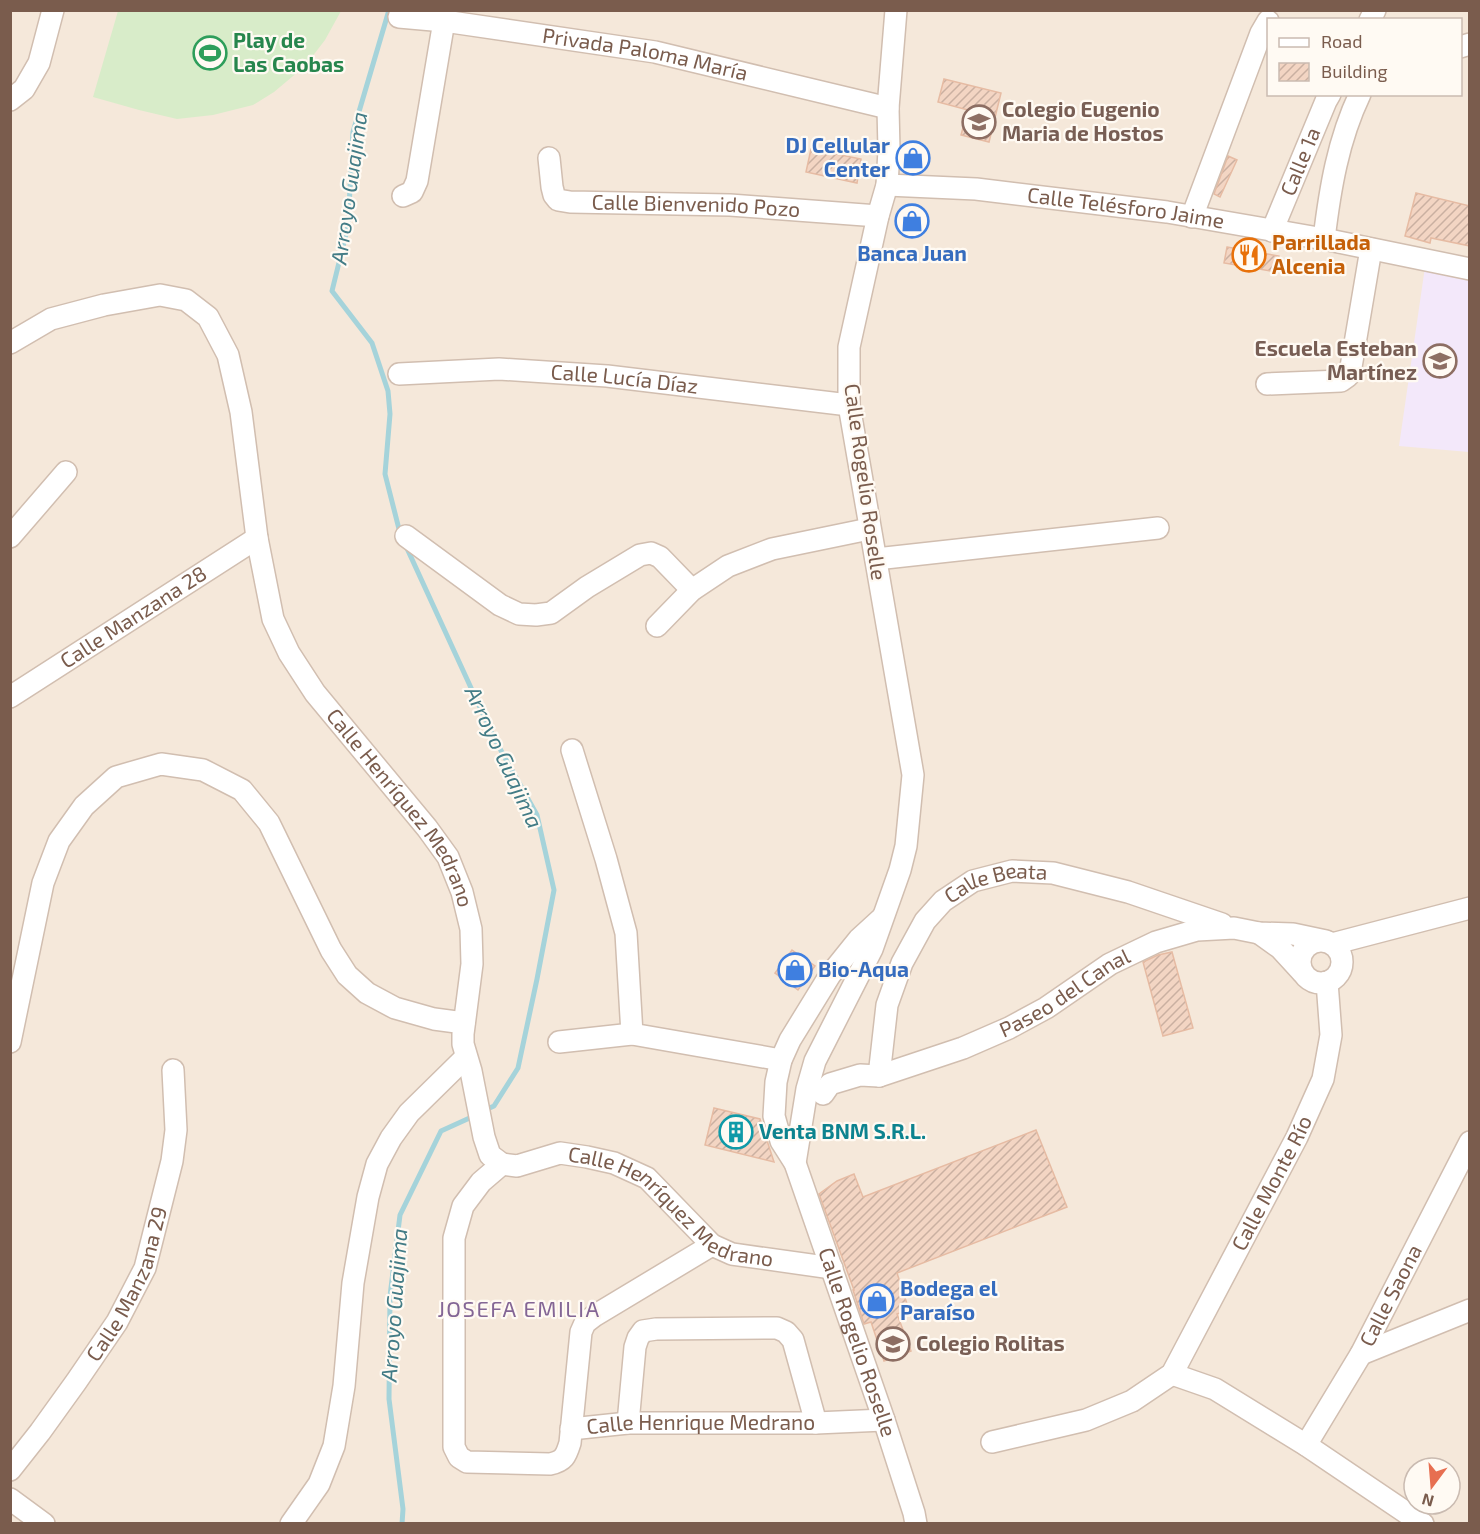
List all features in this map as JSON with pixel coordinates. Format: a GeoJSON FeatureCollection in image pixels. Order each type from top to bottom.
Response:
{"type":"FeatureCollection","features":[{"type":"Feature","properties":{"kind":"street"},"geometry":{"type":"LineString","coordinates":[[10,100],[24,89],[39,63],[53,10]]}},
{"type":"Feature","properties":{"kind":"street","name":"Calle Rogelio Roselle"},"geometry":{"type":"LineString","coordinates":[[795,1163],[815,1092],[815,1061],[872,949],[900,870],[906,846],[913,775],[849,405],[849,347],[887,185],[888,108],[896,10]]}},
{"type":"Feature","properties":{"kind":"street","name":"Privada Paloma María"},"geometry":{"type":"LineString","coordinates":[[399,17],[444,21],[655,52],[888,108]]}},
{"type":"Feature","properties":{"kind":"street"},"geometry":{"type":"LineString","coordinates":[[403,196],[412,192],[417,181],[444,21]]}},
{"type":"Feature","properties":{"kind":"street"},"geometry":{"type":"LineString","coordinates":[[1192,217],[1261,33],[1267,23]]}},
{"type":"Feature","properties":{"kind":"street"},"geometry":{"type":"LineString","coordinates":[[1324,239],[1336,162],[1350,115],[1359,96]]}},
{"type":"Feature","properties":{"kind":"street"},"geometry":{"type":"LineString","coordinates":[[1328,98],[1350,115]]}},
{"type":"Feature","properties":{"kind":"street","name":"Calle 1a"},"geometry":{"type":"LineString","coordinates":[[1272,231],[1328,98]]}},
{"type":"Feature","properties":{"kind":"street","name":"Calle Bienvenido Pozo"},"geometry":{"type":"LineString","coordinates":[[549,158],[554,195],[558,200],[730,205],[878,216]]}},
{"type":"Feature","properties":{"kind":"street","name":"Calle Telésforo Jaime"},"geometry":{"type":"LineString","coordinates":[[887,185],[976,189],[1167,212],[1324,239],[1470,269]]}},
{"type":"Feature","properties":{"kind":"street"},"geometry":{"type":"LineString","coordinates":[[1267,384],[1341,381],[1348,376],[1371,249]]}},
{"type":"Feature","properties":{"kind":"street","name":"Calle Henríquez Medrano"},"geometry":{"type":"LineString","coordinates":[[10,343],[51,319],[104,305],[160,295],[186,300],[208,317],[228,355],[242,412],[257,538],[273,619],[289,653],[315,693],[427,828],[448,857],[462,892],[471,928],[472,964],[463,1044],[490,1155],[502,1164],[517,1166],[560,1153],[614,1163],[647,1178],[712,1245],[732,1254],[832,1268]]}},
{"type":"Feature","properties":{"kind":"street","name":"Calle Lucía Díaz"},"geometry":{"type":"LineString","coordinates":[[399,374],[499,369],[607,376],[849,405]]}},
{"type":"Feature","properties":{"kind":"street"},"geometry":{"type":"LineString","coordinates":[[10,537],[66,472]]}},
{"type":"Feature","properties":{"kind":"street"},"geometry":{"type":"LineString","coordinates":[[876,559],[1158,528]]}},
{"type":"Feature","properties":{"kind":"street"},"geometry":{"type":"LineString","coordinates":[[657,626],[692,590],[728,566],[772,549],[869,529]]}},
{"type":"Feature","properties":{"kind":"street"},"geometry":{"type":"LineString","coordinates":[[406,536],[500,605],[519,614],[551,613],[587,587],[640,555],[651,553],[660,557],[692,590]]}},
{"type":"Feature","properties":{"kind":"street","name":"Calle Manzana 28"},"geometry":{"type":"LineString","coordinates":[[10,697],[257,538]]}},
{"type":"Feature","properties":{"kind":"street"},"geometry":{"type":"LineString","coordinates":[[572,750],[626,933],[632,1034]]}},
{"type":"Feature","properties":{"kind":"street"},"geometry":{"type":"LineString","coordinates":[[10,1042],[43,883],[59,841],[84,806],[116,777],[161,764],[203,770],[242,790],[269,823],[331,950],[347,975],[367,993],[395,1008],[434,1019],[464,1023]]}},
{"type":"Feature","properties":{"kind":"street","name":"Calle Beata"},"geometry":{"type":"LineString","coordinates":[[876,1076],[887,1005],[902,963],[925,921],[943,901],[973,881],[1012,871],[1053,873],[1128,892],[1234,928]]}},
{"type":"Feature","properties":{"kind":"street","name":"Paseo del Canal"},"geometry":{"type":"LineString","coordinates":[[815,1092],[830,1084],[860,1075],[876,1076],[963,1048],[1009,1028],[1046,1008],[1110,964],[1156,942],[1197,930],[1234,928],[1259,933],[1293,934],[1329,943],[1470,908]]}},
{"type":"Feature","properties":{"kind":"street","name":"Calle Rogelio Roselle"},"geometry":{"type":"LineString","coordinates":[[884,915],[859,939],[830,975],[794,1033],[781,1060],[776,1082],[774,1116],[781,1141],[795,1163],[832,1268],[884,1420],[914,1513],[915,1524]]}},
{"type":"Feature","properties":{"kind":"street","name":"Paseo del Canal"},"geometry":{"type":"LineString","coordinates":[[1259,933],[1280,948],[1302,972]]}},
{"type":"Feature","properties":{"kind":"street"},"geometry":{"type":"LineString","coordinates":[[1312,942],[1329,943],[1341,955],[1342,962],[1338,975],[1327,982],[1312,981],[1302,972],[1300,959],[1302,952],[1312,942]]}},
{"type":"Feature","properties":{"kind":"street","name":"Calle Monte Río"},"geometry":{"type":"LineString","coordinates":[[992,1442],[1086,1420],[1132,1401],[1172,1374],[1298,1137],[1323,1079],[1331,1035],[1327,982]]}},
{"type":"Feature","properties":{"kind":"street"},"geometry":{"type":"LineString","coordinates":[[559,1042],[632,1034],[781,1060]]}},
{"type":"Feature","properties":{"kind":"street"},"geometry":{"type":"LineString","coordinates":[[291,1524],[319,1484],[334,1446],[344,1386],[353,1283],[376,1164],[409,1113],[466,1057]]}},
{"type":"Feature","properties":{"kind":"street","name":"Calle Manzana 29"},"geometry":{"type":"LineString","coordinates":[[10,1470],[40,1432],[117,1322],[145,1268],[172,1161],[176,1130],[174,1070]]}},
{"type":"Feature","properties":{"kind":"street"},"geometry":{"type":"LineString","coordinates":[[776,1082],[815,1092]]}},
{"type":"Feature","properties":{"kind":"street","name":"Calle Saona"},"geometry":{"type":"LineString","coordinates":[[1306,1445],[1361,1354],[1470,1142]]}},
{"type":"Feature","properties":{"kind":"street","name":"Calle Henrique Medrano"},"geometry":{"type":"LineString","coordinates":[[502,1164],[482,1182],[463,1206],[454,1238],[454,1447],[459,1457],[468,1462],[550,1464],[558,1462],[566,1455],[571,1429],[628,1423],[816,1423],[884,1420]]}},
{"type":"Feature","properties":{"kind":"street"},"geometry":{"type":"LineString","coordinates":[[571,1429],[581,1332],[585,1323],[712,1245]]}},
{"type":"Feature","properties":{"kind":"street"},"geometry":{"type":"LineString","coordinates":[[1361,1354],[1470,1310]]}},
{"type":"Feature","properties":{"kind":"street"},"geometry":{"type":"LineString","coordinates":[[628,1423],[635,1347],[643,1331],[777,1328],[786,1332],[793,1340],[816,1423]]}},
{"type":"Feature","properties":{"kind":"street"},"geometry":{"type":"LineString","coordinates":[[1172,1374],[1215,1389],[1306,1445],[1423,1524]]}},
{"type":"Feature","properties":{"kind":"street"},"geometry":{"type":"LineString","coordinates":[[10,1499],[44,1524]]}},
{"type":"Feature","properties":{"kind":"shaded area"},"geometry":{"type":"Polygon","coordinates":[[[10,11],[1469,11],[1469,1523],[11,1523],[10,11]]]}},
{"type":"Feature","properties":{"kind":"shaded area","name":"Escuela Esteban Martínez"},"geometry":{"type":"Polygon","coordinates":[[[1425,267],[1469,276],[1469,452],[1399,446],[1425,267]]]}},
{"type":"Feature","properties":{"kind":"green space","name":"Play de Las Caobas"},"geometry":{"type":"Polygon","coordinates":[[[118,10],[341,11],[325,40],[305,66],[274,92],[253,105],[213,115],[177,119],[93,97],[118,10]]]}},
{"type":"Feature","properties":{"kind":"building","name":"Colegio Eugenio Maria de Hostos"},"geometry":{"type":"Polygon","coordinates":[[[944,79],[1001,93],[989,142],[961,135],[968,110],[938,102],[944,79]]]}},
{"type":"Feature","properties":{"kind":"building","name":"DJ Cellular Center"},"geometry":{"type":"Polygon","coordinates":[[[906,145],[925,150],[920,171],[901,166],[906,145]]]}},
{"type":"Feature","properties":{"kind":"building"},"geometry":{"type":"Polygon","coordinates":[[[811,149],[861,159],[857,183],[806,172],[811,149]]]}},
{"type":"Feature","properties":{"kind":"building"},"geometry":{"type":"Polygon","coordinates":[[[1228,156],[1237,160],[1220,197],[1214,194],[1228,156]]]}},
{"type":"Feature","properties":{"kind":"building"},"geometry":{"type":"Polygon","coordinates":[[[1416,193],[1470,206],[1470,246],[1431,238],[1430,243],[1405,236],[1416,193]]]}},
{"type":"Feature","properties":{"kind":"building"},"geometry":{"type":"Polygon","coordinates":[[[1227,247],[1279,256],[1277,272],[1224,263],[1227,247]]]}},
{"type":"Feature","properties":{"kind":"building","name":"Bio-Aqua"},"geometry":{"type":"Polygon","coordinates":[[[792,950],[815,966],[798,990],[775,973],[792,950]]]}},
{"type":"Feature","properties":{"kind":"building"},"geometry":{"type":"Polygon","coordinates":[[[1172,952],[1193,1028],[1163,1036],[1143,962],[1172,952]]]}},
{"type":"Feature","properties":{"kind":"building","name":"Venta BNM S.R.L."},"geometry":{"type":"Polygon","coordinates":[[[714,1108],[760,1119],[774,1162],[705,1145],[714,1108]]]}},
{"type":"Feature","properties":{"kind":"building"},"geometry":{"type":"Polygon","coordinates":[[[1036,1130],[1067,1207],[897,1273],[909,1310],[897,1314],[911,1351],[884,1361],[871,1322],[864,1324],[819,1194],[837,1181],[854,1174],[863,1197],[1036,1130]]]}},
{"type":"Feature","properties":{"kind":"waterway","name":"Arroyo Guajima"},"geometry":{"type":"LineString","coordinates":[[389,10],[353,132],[348,226],[332,291],[372,343],[388,391],[390,414],[385,474],[400,533]]}},
{"type":"Feature","properties":{"kind":"waterway","name":"Arroyo Guajima"},"geometry":{"type":"LineString","coordinates":[[405,544],[494,738],[537,815],[554,890],[518,1068],[494,1106],[485,1110]]}},
{"type":"Feature","properties":{"kind":"waterway","name":"Arroyo Guajima"},"geometry":{"type":"LineString","coordinates":[[402,1524],[403,1509],[389,1399],[390,1296],[400,1215],[441,1131],[474,1116]]}},
{"type":"Feature","properties":{"kind":"place","name":"Play de Las Caobas"},"geometry":{"type":"Point","coordinates":[210,53]}},
{"type":"Feature","properties":{"kind":"place","name":"Colegio Eugenio Maria de Hostos"},"geometry":{"type":"Point","coordinates":[979,122]}},
{"type":"Feature","properties":{"kind":"place","name":"DJ Cellular Center"},"geometry":{"type":"Point","coordinates":[913,158]}},
{"type":"Feature","properties":{"kind":"place","name":"Banca Juan"},"geometry":{"type":"Point","coordinates":[912,221]}},
{"type":"Feature","properties":{"kind":"place","name":"Parrillada Alcenia"},"geometry":{"type":"Point","coordinates":[1249,255]}},
{"type":"Feature","properties":{"kind":"place","name":"Escuela Esteban Martínez"},"geometry":{"type":"Point","coordinates":[1440,361]}},
{"type":"Feature","properties":{"kind":"place","name":"Bio-Aqua"},"geometry":{"type":"Point","coordinates":[795,970]}},
{"type":"Feature","properties":{"kind":"place","name":"Venta BNM S.R.L."},"geometry":{"type":"Point","coordinates":[736,1132]}},
{"type":"Feature","properties":{"kind":"place","name":"Bodega el Paraíso"},"geometry":{"type":"Point","coordinates":[877,1301]}},
{"type":"Feature","properties":{"kind":"place","name":"Colegio Rolitas"},"geometry":{"type":"Point","coordinates":[893,1344]}},
{"type":"Feature","properties":{"kind":"district","name":"JOSEFA EMILIA"},"geometry":{"type":"Point","coordinates":[519,1309]}}]}
